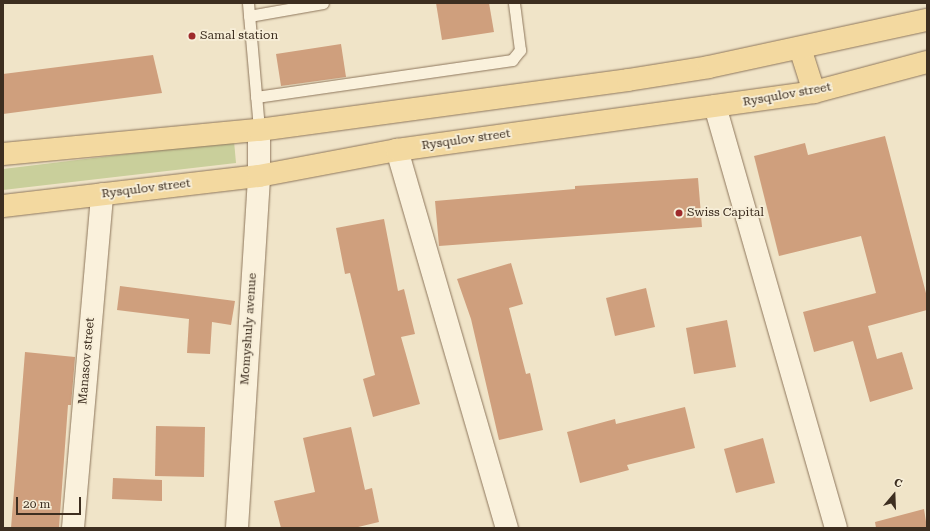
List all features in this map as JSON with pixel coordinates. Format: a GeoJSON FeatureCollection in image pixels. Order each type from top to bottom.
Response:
{"type":"FeatureCollection","features":[{"type":"Feature","properties":{"kind":"main road"},"geometry":{"type":"LineString","coordinates":[[3,154],[259,130],[628,80],[709,67],[927,20]]}},
{"type":"Feature","properties":{"kind":"main road"},"geometry":{"type":"LineString","coordinates":[[800,48],[814,92]]}},
{"type":"Feature","properties":{"kind":"main road","name":"Rysqulov street"},"geometry":{"type":"LineString","coordinates":[[3,206],[259,176],[397,150],[814,92],[927,62]]}},
{"type":"Feature","properties":{"kind":"street"},"geometry":{"type":"LineString","coordinates":[[716,106],[836,528]]}},
{"type":"Feature","properties":{"kind":"street","name":"Momyshuly avenue"},"geometry":{"type":"LineString","coordinates":[[237,528],[259,176],[259,130]]}},
{"type":"Feature","properties":{"kind":"street"},"geometry":{"type":"LineString","coordinates":[[397,150],[507,528]]}},
{"type":"Feature","properties":{"kind":"street","name":"Manasov street"},"geometry":{"type":"LineString","coordinates":[[73,528],[102,194]]}},
{"type":"Feature","properties":{"kind":"lane"},"geometry":{"type":"LineString","coordinates":[[248,3],[259,130]]}},
{"type":"Feature","properties":{"kind":"lane"},"geometry":{"type":"LineString","coordinates":[[249,16],[323,3]]}},
{"type":"Feature","properties":{"kind":"lane"},"geometry":{"type":"LineString","coordinates":[[256,97],[512,60],[520,50],[514,3]]}},
{"type":"Feature","properties":{"kind":"green space"},"geometry":{"type":"Polygon","coordinates":[[[234,141],[236,163],[3,190],[3,169],[234,141]]]}},
{"type":"Feature","properties":{"kind":"building"},"geometry":{"type":"Polygon","coordinates":[[[436,3],[489,3],[494,32],[442,40],[436,3]]]}},
{"type":"Feature","properties":{"kind":"building"},"geometry":{"type":"Polygon","coordinates":[[[341,44],[346,77],[281,86],[276,54],[341,44]]]}},
{"type":"Feature","properties":{"kind":"building"},"geometry":{"type":"Polygon","coordinates":[[[153,55],[162,93],[3,114],[3,74],[153,55]]]}},
{"type":"Feature","properties":{"kind":"building"},"geometry":{"type":"Polygon","coordinates":[[[885,136],[927,297],[927,310],[868,326],[877,359],[902,352],[913,389],[870,402],[853,341],[814,352],[803,312],[876,293],[861,236],[779,256],[754,156],[805,143],[808,155],[885,136]]]}},
{"type":"Feature","properties":{"kind":"building"},"geometry":{"type":"Polygon","coordinates":[[[698,178],[702,227],[439,246],[435,201],[575,189],[575,186],[698,178]]]}},
{"type":"Feature","properties":{"kind":"building"},"geometry":{"type":"Polygon","coordinates":[[[384,219],[398,291],[404,289],[415,334],[401,337],[420,404],[373,417],[363,379],[375,375],[350,273],[345,274],[336,228],[384,219]]]}},
{"type":"Feature","properties":{"kind":"building"},"geometry":{"type":"Polygon","coordinates":[[[511,263],[523,304],[509,308],[526,374],[530,373],[543,430],[499,440],[471,319],[457,279],[511,263]]]}},
{"type":"Feature","properties":{"kind":"building"},"geometry":{"type":"Polygon","coordinates":[[[120,286],[235,301],[231,325],[212,322],[210,354],[187,353],[189,319],[117,310],[120,286]]]}},
{"type":"Feature","properties":{"kind":"building"},"geometry":{"type":"Polygon","coordinates":[[[646,288],[655,327],[615,336],[606,298],[646,288]]]}},
{"type":"Feature","properties":{"kind":"building"},"geometry":{"type":"Polygon","coordinates":[[[727,320],[736,367],[694,374],[686,328],[727,320]]]}},
{"type":"Feature","properties":{"kind":"building"},"geometry":{"type":"Polygon","coordinates":[[[25,352],[75,357],[71,405],[68,405],[59,528],[11,528],[25,352]]]}},
{"type":"Feature","properties":{"kind":"building"},"geometry":{"type":"Polygon","coordinates":[[[685,407],[695,448],[627,465],[629,470],[580,483],[567,432],[615,419],[616,424],[685,407]]]}},
{"type":"Feature","properties":{"kind":"building"},"geometry":{"type":"Polygon","coordinates":[[[156,426],[205,427],[204,477],[155,476],[156,426]]]}},
{"type":"Feature","properties":{"kind":"building"},"geometry":{"type":"Polygon","coordinates":[[[351,427],[365,490],[372,488],[379,522],[354,528],[281,528],[274,501],[315,492],[303,438],[351,427]]]}},
{"type":"Feature","properties":{"kind":"building"},"geometry":{"type":"Polygon","coordinates":[[[763,438],[775,483],[736,493],[724,449],[763,438]]]}},
{"type":"Feature","properties":{"kind":"building"},"geometry":{"type":"Polygon","coordinates":[[[113,478],[162,480],[162,501],[112,499],[113,478]]]}},
{"type":"Feature","properties":{"kind":"building"},"geometry":{"type":"Polygon","coordinates":[[[924,509],[927,528],[876,528],[875,522],[924,509]]]}},
{"type":"Feature","properties":{"kind":"place","name":"Samal station"},"geometry":{"type":"Point","coordinates":[192,36]}},
{"type":"Feature","properties":{"kind":"place","name":"Swiss Capital"},"geometry":{"type":"Point","coordinates":[679,213]}}]}
